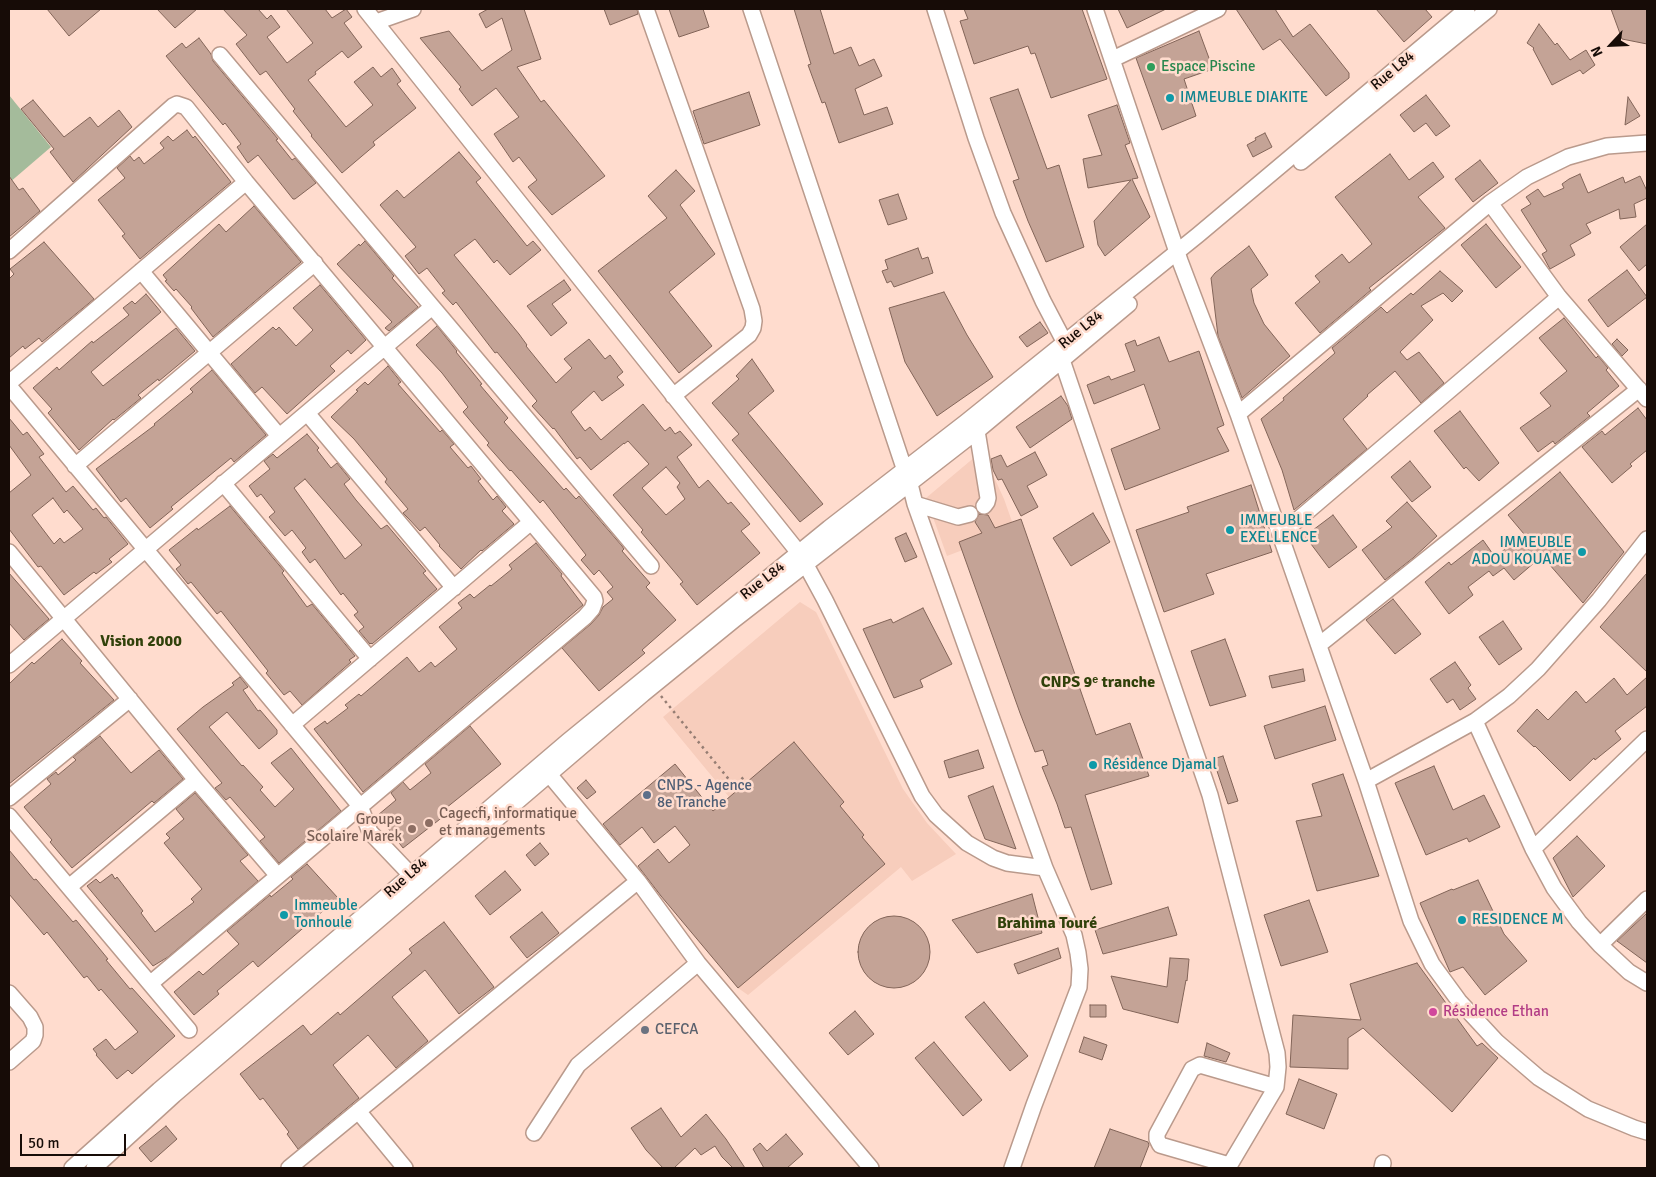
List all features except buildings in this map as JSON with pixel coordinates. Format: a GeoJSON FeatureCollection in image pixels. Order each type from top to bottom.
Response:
{"type":"FeatureCollection","features":[{"type":"Feature","properties":{"kind":"street"},"geometry":{"type":"LineString","coordinates":[[365,9],[802,559],[825,600],[922,796],[936,815],[967,843],[993,858],[1007,863],[1045,868]]}},
{"type":"Feature","properties":{"kind":"street"},"geometry":{"type":"LineString","coordinates":[[376,22],[413,9]]}},
{"type":"Feature","properties":{"kind":"street"},"geometry":{"type":"LineString","coordinates":[[646,9],[752,309],[754,321],[749,335],[673,396]]}},
{"type":"Feature","properties":{"kind":"street"},"geometry":{"type":"LineString","coordinates":[[751,9],[916,504],[1045,868],[1074,935],[1080,969],[1079,987],[1012,1168]]}},
{"type":"Feature","properties":{"kind":"street"},"geometry":{"type":"LineString","coordinates":[[935,9],[976,138],[1003,213],[1042,301],[1065,343]]}},
{"type":"Feature","properties":{"kind":"street"},"geometry":{"type":"LineString","coordinates":[[1096,9],[1178,256],[1238,414],[1366,781],[1411,921],[1432,964],[1459,1001],[1497,1042],[1539,1078],[1588,1109],[1647,1132]]}},
{"type":"Feature","properties":{"kind":"street"},"geometry":{"type":"LineString","coordinates":[[1113,59],[1218,9]]}},
{"type":"Feature","properties":{"kind":"street","name":"Rue L84"},"geometry":{"type":"LineString","coordinates":[[907,477],[977,431],[1062,360],[1178,256],[1467,9]]}},
{"type":"Feature","properties":{"kind":"street","name":"Rue L84"},"geometry":{"type":"LineString","coordinates":[[72,1168],[159,1090],[413,872],[653,687],[734,620],[802,559],[907,477],[1065,343],[1178,256],[1489,9]]}},
{"type":"Feature","properties":{"kind":"street"},"geometry":{"type":"LineString","coordinates":[[220,55],[651,566]]}},
{"type":"Feature","properties":{"kind":"street"},"geometry":{"type":"LineString","coordinates":[[9,251],[173,106],[177,104],[188,109],[246,182],[594,597],[595,601],[592,609],[585,617],[361,809],[278,876],[151,984]]}},
{"type":"Feature","properties":{"kind":"street"},"geometry":{"type":"LineString","coordinates":[[1238,414],[1490,203],[1527,177],[1568,157],[1607,146],[1647,143]]}},
{"type":"Feature","properties":{"kind":"street"},"geometry":{"type":"LineString","coordinates":[[246,182],[9,385],[413,872]]}},
{"type":"Feature","properties":{"kind":"street"},"geometry":{"type":"LineString","coordinates":[[1319,645],[1643,394],[1560,296],[1490,203]]}},
{"type":"Feature","properties":{"kind":"street"},"geometry":{"type":"LineString","coordinates":[[76,466],[315,263]]}},
{"type":"Feature","properties":{"kind":"street"},"geometry":{"type":"LineString","coordinates":[[141,271],[279,436]]}},
{"type":"Feature","properties":{"kind":"street"},"geometry":{"type":"LineString","coordinates":[[1280,534],[1560,296]]}},
{"type":"Feature","properties":{"kind":"street"},"geometry":{"type":"LineString","coordinates":[[9,665],[432,307]]}},
{"type":"Feature","properties":{"kind":"street"},"geometry":{"type":"LineString","coordinates":[[1062,360],[1210,795],[1277,1053],[1276,1086],[1228,1167],[1160,1144],[1157,1139],[1157,1134],[1192,1069],[1200,1065],[1276,1086]]}},
{"type":"Feature","properties":{"kind":"street"},"geometry":{"type":"LineString","coordinates":[[307,413],[454,588]]}},
{"type":"Feature","properties":{"kind":"street"},"geometry":{"type":"LineString","coordinates":[[916,504],[958,517],[977,510],[987,502],[988,498],[977,431]]}},
{"type":"Feature","properties":{"kind":"street"},"geometry":{"type":"LineString","coordinates":[[223,483],[370,659]]}},
{"type":"Feature","properties":{"kind":"street"},"geometry":{"type":"LineString","coordinates":[[292,725],[531,522]]}},
{"type":"Feature","properties":{"kind":"street"},"geometry":{"type":"LineString","coordinates":[[1366,781],[1475,721],[1509,696],[1538,669],[1599,600],[1647,539]]}},
{"type":"Feature","properties":{"kind":"street"},"geometry":{"type":"LineString","coordinates":[[9,552],[196,780],[278,876]]}},
{"type":"Feature","properties":{"kind":"street","name":"Rue L84"},"geometry":{"type":"LineString","coordinates":[[94,1168],[182,1088],[729,608],[802,559]]}},
{"type":"Feature","properties":{"kind":"street"},"geometry":{"type":"LineString","coordinates":[[9,798],[130,699]]}},
{"type":"Feature","properties":{"kind":"street"},"geometry":{"type":"LineString","coordinates":[[1475,721],[1533,849],[1554,888],[1579,922],[1600,945],[1629,972],[1647,983]]}},
{"type":"Feature","properties":{"kind":"street"},"geometry":{"type":"LineString","coordinates":[[1533,849],[1647,739]]}},
{"type":"Feature","properties":{"kind":"street"},"geometry":{"type":"LineString","coordinates":[[545,770],[638,881],[698,963],[871,1168]]}},
{"type":"Feature","properties":{"kind":"street"},"geometry":{"type":"LineString","coordinates":[[69,887],[196,780]]}},
{"type":"Feature","properties":{"kind":"street"},"geometry":{"type":"LineString","coordinates":[[9,816],[189,1030]]}},
{"type":"Feature","properties":{"kind":"street"},"geometry":{"type":"LineString","coordinates":[[289,1168],[638,881]]}},
{"type":"Feature","properties":{"kind":"street"},"geometry":{"type":"LineString","coordinates":[[1600,945],[1647,899]]}},
{"type":"Feature","properties":{"kind":"street"},"geometry":{"type":"LineString","coordinates":[[534,1133],[578,1064],[698,963]]}},
{"type":"Feature","properties":{"kind":"street"},"geometry":{"type":"LineString","coordinates":[[9,993],[30,1017],[35,1027],[33,1041],[9,1062]]}},
{"type":"Feature","properties":{"kind":"street"},"geometry":{"type":"LineString","coordinates":[[358,1111],[406,1168]]}},
{"type":"Feature","properties":{"kind":"path"},"geometry":{"type":"LineString","coordinates":[[653,687],[731,782],[736,784],[745,776]]}},
{"type":"Feature","properties":{"kind":"shaded area"},"geometry":{"type":"Polygon","coordinates":[[[982,451],[1004,499],[1015,530],[947,556],[926,498],[982,451]]]}},
{"type":"Feature","properties":{"kind":"shaded area"},"geometry":{"type":"Polygon","coordinates":[[[800,602],[816,612],[903,789],[927,823],[956,854],[912,881],[901,867],[748,995],[738,988],[648,881],[690,845],[683,836],[729,797],[663,717],[800,602]]]}},
{"type":"Feature","properties":{"kind":"green space"},"geometry":{"type":"Polygon","coordinates":[[[9,95],[51,147],[9,183],[9,95]]]}},
{"type":"Feature","properties":{"kind":"place","name":"Espace Piscine"},"geometry":{"type":"Point","coordinates":[1151,67]}},
{"type":"Feature","properties":{"kind":"place","name":"IMMEUBLE DIAKITE"},"geometry":{"type":"Point","coordinates":[1170,98]}},
{"type":"Feature","properties":{"kind":"place","name":"IMMEUBLE EXELLENCE"},"geometry":{"type":"Point","coordinates":[1230,530]}},
{"type":"Feature","properties":{"kind":"place","name":"IMMEUBLE ADOU KOUAME"},"geometry":{"type":"Point","coordinates":[1582,552]}},
{"type":"Feature","properties":{"kind":"place","name":"Résidence Djamal"},"geometry":{"type":"Point","coordinates":[1093,765]}},
{"type":"Feature","properties":{"kind":"place","name":"CNPS - Agence 8e Tranche"},"geometry":{"type":"Point","coordinates":[647,795]}},
{"type":"Feature","properties":{"kind":"place","name":"Cagecfi, informatique et managements"},"geometry":{"type":"Point","coordinates":[429,823]}},
{"type":"Feature","properties":{"kind":"place","name":"Groupe Scolaire Marek"},"geometry":{"type":"Point","coordinates":[412,829]}},
{"type":"Feature","properties":{"kind":"place","name":"Immeuble Tonhoule"},"geometry":{"type":"Point","coordinates":[284,915]}},
{"type":"Feature","properties":{"kind":"place","name":"RESIDENCE M"},"geometry":{"type":"Point","coordinates":[1462,920]}},
{"type":"Feature","properties":{"kind":"place","name":"Résidence Ethan"},"geometry":{"type":"Point","coordinates":[1433,1012]}},
{"type":"Feature","properties":{"kind":"place","name":"CEFCA"},"geometry":{"type":"Point","coordinates":[645,1030]}},
{"type":"Feature","properties":{"kind":"district","name":"Vision 2000"},"geometry":{"type":"Point","coordinates":[141,642]}},
{"type":"Feature","properties":{"kind":"district","name":"CNPS 9ᵉ tranche"},"geometry":{"type":"Point","coordinates":[1098,683]}},
{"type":"Feature","properties":{"kind":"district","name":"Brahima Touré"},"geometry":{"type":"Point","coordinates":[1047,924]}}]}
